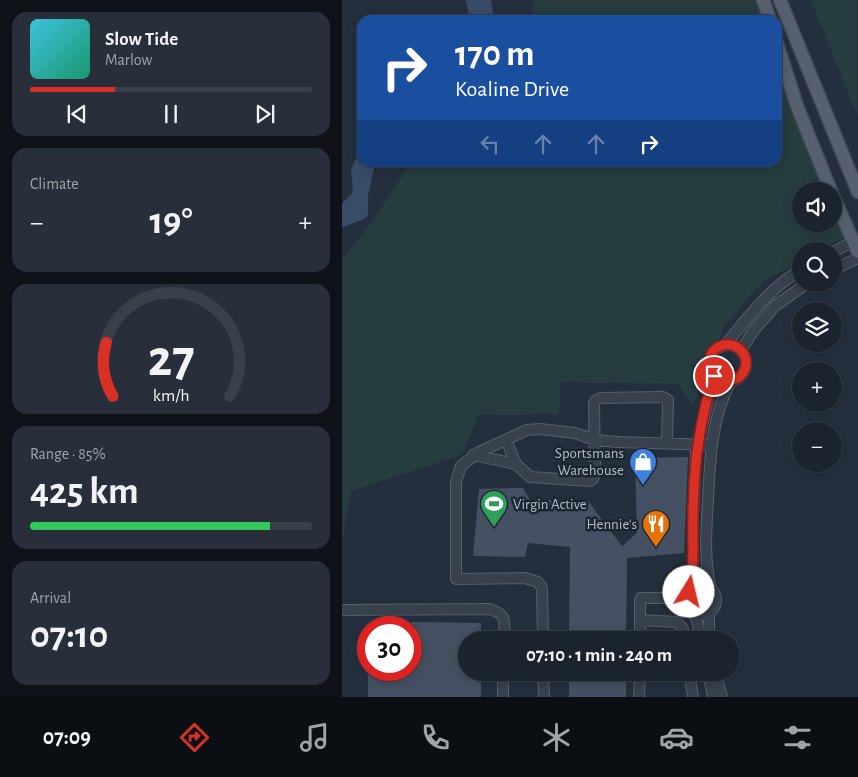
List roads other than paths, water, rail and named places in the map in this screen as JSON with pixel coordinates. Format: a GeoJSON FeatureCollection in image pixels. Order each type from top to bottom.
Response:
{"type":"FeatureCollection","features":[{"type":"Feature","properties":{"kind":"main road"},"geometry":{"type":"LineString","coordinates":[[763,0],[768,15]]}},
{"type":"Feature","properties":{"kind":"main road"},"geometry":{"type":"LineString","coordinates":[[780,0],[858,192]]}},
{"type":"Feature","properties":{"kind":"main road"},"geometry":{"type":"LineString","coordinates":[[782,60],[796,106],[827,182]]}},
{"type":"Feature","properties":{"kind":"main road"},"geometry":{"type":"LineString","coordinates":[[842,215],[856,244]]}},
{"type":"Feature","properties":{"kind":"street"},"geometry":{"type":"LineString","coordinates":[[842,249],[856,244]]}},
{"type":"Feature","properties":{"kind":"street"},"geometry":{"type":"LineString","coordinates":[[842,266],[858,258]]}},
{"type":"Feature","properties":{"kind":"street"},"geometry":{"type":"LineString","coordinates":[[725,345],[770,293],[792,275]]}},
{"type":"Feature","properties":{"kind":"street"},"geometry":{"type":"LineString","coordinates":[[741,350],[754,330],[774,306],[794,292]]}},
{"type":"Feature","properties":{"kind":"street"},"geometry":{"type":"LineString","coordinates":[[700,631],[695,614],[691,611],[688,596],[693,575],[693,518],[697,444],[711,386],[712,372],[709,364],[711,355],[716,348],[725,345],[733,345],[741,350],[746,362],[744,371],[739,378],[731,381],[722,380],[712,372]]}},
{"type":"Feature","properties":{"kind":"street"},"geometry":{"type":"LineString","coordinates":[[695,614],[704,615],[709,613],[716,602],[707,573],[706,523],[712,445],[723,394],[731,381]]}},
{"type":"Feature","properties":{"kind":"street"},"geometry":{"type":"LineString","coordinates":[[506,440],[516,464],[530,477],[590,481],[595,474],[594,403],[596,400],[601,398],[663,397],[668,400],[667,443]]}},
{"type":"Feature","properties":{"kind":"street"},"geometry":{"type":"LineString","coordinates":[[543,631],[542,588],[538,582],[526,578],[456,579],[456,482],[461,466],[473,455],[527,430],[540,429],[575,433],[595,440],[618,442],[712,445]]}},
{"type":"Feature","properties":{"kind":"street"},"geometry":{"type":"LineString","coordinates":[[473,455],[516,464]]}},
{"type":"Feature","properties":{"kind":"street"},"geometry":{"type":"LineString","coordinates":[[640,631],[641,598],[688,596],[697,586],[702,585],[711,589]]}},
{"type":"Feature","properties":{"kind":"street"},"geometry":{"type":"LineString","coordinates":[[342,610],[490,609],[500,612],[504,618],[504,631]]}},
{"type":"Feature","properties":{"kind":"street"},"geometry":{"type":"LineString","coordinates":[[709,613],[710,631]]}},
{"type":"Feature","properties":{"kind":"street"},"geometry":{"type":"LineString","coordinates":[[640,620],[677,622],[683,631]]}},
{"type":"Feature","properties":{"kind":"street"},"geometry":{"type":"LineString","coordinates":[[502,697],[503,681]]}},
{"type":"Feature","properties":{"kind":"street"},"geometry":{"type":"LineString","coordinates":[[544,681],[544,697]]}},
{"type":"Feature","properties":{"kind":"street"},"geometry":{"type":"LineString","coordinates":[[640,681],[640,697]]}},
{"type":"Feature","properties":{"kind":"street"},"geometry":{"type":"LineString","coordinates":[[691,681],[694,697]]}},
{"type":"Feature","properties":{"kind":"street"},"geometry":{"type":"LineString","coordinates":[[710,681],[713,697]]}},
{"type":"Feature","properties":{"kind":"street"},"geometry":{"type":"LineString","coordinates":[[718,681],[722,697]]}},
{"type":"Feature","properties":{"kind":"water"},"geometry":{"type":"Polygon","coordinates":[[[466,0],[491,0],[493,15],[469,15],[466,0]]]}},
{"type":"Feature","properties":{"kind":"water"},"geometry":{"type":"Polygon","coordinates":[[[357,156],[357,167],[372,167],[364,190],[364,215],[346,221],[342,214],[342,204],[353,192],[351,170],[357,156]]]}},
{"type":"Feature","properties":{"kind":"waterway"},"geometry":{"type":"LineString","coordinates":[[342,219],[360,212],[360,195],[366,167]]}},
{"type":"Feature","properties":{"kind":"place","name":"Sportsmans Warehouse"},"geometry":{"type":"Point","coordinates":[643,486]}},
{"type":"Feature","properties":{"kind":"place","name":"Virgin Active"},"geometry":{"type":"Point","coordinates":[494,528]}},
{"type":"Feature","properties":{"kind":"place","name":"Hennie's"},"geometry":{"type":"Point","coordinates":[656,548]}}]}
